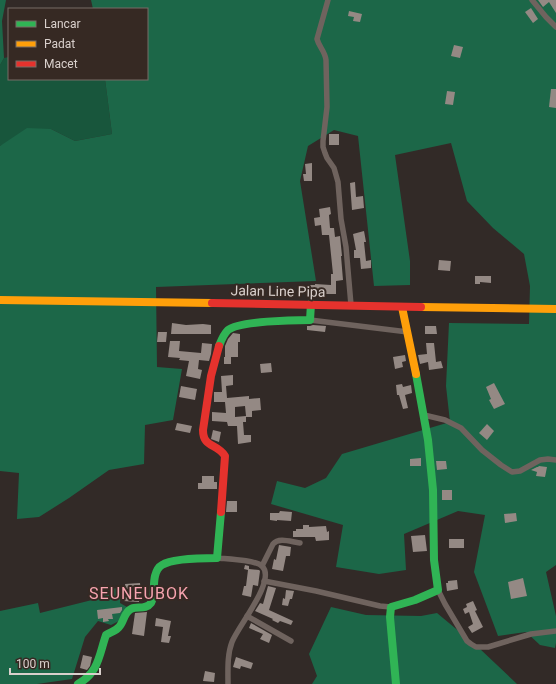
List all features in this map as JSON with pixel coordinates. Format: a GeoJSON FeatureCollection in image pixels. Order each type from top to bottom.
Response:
{"type":"FeatureCollection","features":[{"type":"Feature","properties":{"kind":"street"},"geometry":{"type":"LineString","coordinates":[[328,0],[317,39],[325,54],[326,60],[327,108],[323,147],[327,158],[334,168],[337,178],[346,247],[351,306]]}},
{"type":"Feature","properties":{"kind":"street"},"geometry":{"type":"LineString","coordinates":[[532,0],[556,27]]}},
{"type":"Feature","properties":{"kind":"street","name":"Jalan Line Pipa"},"geometry":{"type":"LineString","coordinates":[[0,300],[556,309]]}},
{"type":"Feature","properties":{"kind":"street"},"geometry":{"type":"LineString","coordinates":[[310,320],[312,304]]}},
{"type":"Feature","properties":{"kind":"street"},"geometry":{"type":"LineString","coordinates":[[402,307],[424,415],[432,475],[434,560],[438,590],[444,604],[467,641],[476,647],[488,647],[531,634],[556,631]]}},
{"type":"Feature","properties":{"kind":"street"},"geometry":{"type":"LineString","coordinates":[[217,558],[225,456],[222,450],[206,442],[203,436],[203,430],[218,347],[225,332],[233,327],[265,322],[310,320],[408,332]]}},
{"type":"Feature","properties":{"kind":"street"},"geometry":{"type":"LineString","coordinates":[[424,415],[445,420],[461,428],[482,450],[512,472],[520,471],[540,460],[556,460]]}},
{"type":"Feature","properties":{"kind":"street"},"geometry":{"type":"LineString","coordinates":[[262,566],[275,541],[281,540],[300,543]]}},
{"type":"Feature","properties":{"kind":"street"},"geometry":{"type":"LineString","coordinates":[[78,684],[85,680],[91,673],[100,657],[106,635],[121,626],[131,608],[146,607],[150,605],[152,601],[155,576],[158,569],[162,565],[175,561],[217,558],[258,563],[262,566],[265,573],[259,594],[238,630],[231,646],[228,659],[228,684]]}},
{"type":"Feature","properties":{"kind":"street"},"geometry":{"type":"LineString","coordinates":[[264,580],[380,606],[391,607],[421,599],[438,590]]}},
{"type":"Feature","properties":{"kind":"street"},"geometry":{"type":"LineString","coordinates":[[391,607],[390,617],[396,684]]}},
{"type":"Feature","properties":{"kind":"street"},"geometry":{"type":"LineString","coordinates":[[247,616],[291,641]]}},
{"type":"Feature","properties":{"kind":"green space"},"geometry":{"type":"Polygon","coordinates":[[[0,0],[6,0],[2,21],[4,58],[0,65],[0,0]]]}},
{"type":"Feature","properties":{"kind":"green space"},"geometry":{"type":"Polygon","coordinates":[[[91,0],[556,0],[556,565],[546,572],[556,616],[555,648],[540,645],[526,632],[498,636],[474,572],[485,515],[458,511],[404,534],[406,570],[379,574],[336,567],[343,525],[271,504],[277,481],[305,488],[326,478],[342,454],[450,422],[446,386],[449,323],[529,324],[530,286],[524,254],[493,228],[467,201],[451,143],[395,155],[410,261],[410,285],[374,286],[358,136],[334,130],[308,146],[300,181],[316,281],[156,287],[157,367],[182,369],[173,420],[145,425],[144,464],[109,470],[39,517],[17,519],[19,473],[0,471],[0,146],[27,128],[51,129],[75,141],[112,134],[105,80],[148,80],[148,8],[93,8],[91,0]]]}},
{"type":"Feature","properties":{"kind":"green space"},"geometry":{"type":"Polygon","coordinates":[[[8,57],[8,80],[105,80],[112,134],[75,141],[51,129],[0,146],[0,65],[4,58],[8,57]]]}},
{"type":"Feature","properties":{"kind":"green space"},"geometry":{"type":"Polygon","coordinates":[[[121,588],[120,603],[127,607],[119,621],[111,625],[98,621],[85,637],[72,679],[37,684],[0,684],[0,611],[38,603],[40,613],[100,598],[108,589],[121,588]]]}},
{"type":"Feature","properties":{"kind":"green space"},"geometry":{"type":"Polygon","coordinates":[[[331,607],[366,615],[421,616],[437,613],[479,648],[517,684],[312,684],[317,676],[309,654],[331,607]]]}},
{"type":"Feature","properties":{"kind":"building"},"geometry":{"type":"Polygon","coordinates":[[[538,0],[556,0],[556,13],[549,2],[543,7],[538,0]]]}},
{"type":"Feature","properties":{"kind":"building"},"geometry":{"type":"Polygon","coordinates":[[[531,8],[538,19],[533,23],[525,12],[531,8]]]}},
{"type":"Feature","properties":{"kind":"building"},"geometry":{"type":"Polygon","coordinates":[[[349,11],[362,14],[360,22],[353,21],[354,17],[348,16],[349,11]]]}},
{"type":"Feature","properties":{"kind":"building"},"geometry":{"type":"Polygon","coordinates":[[[454,45],[463,47],[460,58],[451,56],[454,45]]]}},
{"type":"Feature","properties":{"kind":"building"},"geometry":{"type":"Polygon","coordinates":[[[551,89],[556,89],[556,108],[549,107],[551,89]]]}},
{"type":"Feature","properties":{"kind":"building"},"geometry":{"type":"Polygon","coordinates":[[[447,91],[455,92],[453,105],[445,104],[447,91]]]}},
{"type":"Feature","properties":{"kind":"building"},"geometry":{"type":"Polygon","coordinates":[[[329,134],[339,134],[339,145],[329,145],[329,134]]]}},
{"type":"Feature","properties":{"kind":"building"},"geometry":{"type":"Polygon","coordinates":[[[312,163],[312,181],[304,181],[303,174],[306,174],[305,164],[312,163]]]}},
{"type":"Feature","properties":{"kind":"building"},"geometry":{"type":"Polygon","coordinates":[[[355,182],[356,197],[363,196],[364,208],[352,210],[350,183],[355,182]]]}},
{"type":"Feature","properties":{"kind":"building"},"geometry":{"type":"Polygon","coordinates":[[[330,207],[330,228],[334,228],[335,237],[340,236],[343,280],[336,281],[336,294],[307,294],[307,285],[331,285],[331,274],[333,274],[329,235],[322,235],[321,225],[315,226],[314,218],[320,217],[319,209],[330,207]]]}},
{"type":"Feature","properties":{"kind":"building"},"geometry":{"type":"Polygon","coordinates":[[[364,231],[366,242],[364,242],[366,261],[371,260],[371,268],[361,269],[360,258],[354,258],[354,250],[356,250],[353,234],[364,231]]]}},
{"type":"Feature","properties":{"kind":"building"},"geometry":{"type":"Polygon","coordinates":[[[439,260],[451,261],[450,271],[438,270],[439,260]]]}},
{"type":"Feature","properties":{"kind":"building"},"geometry":{"type":"Polygon","coordinates":[[[475,276],[491,276],[491,283],[480,282],[480,284],[475,284],[475,276]]]}},
{"type":"Feature","properties":{"kind":"building"},"geometry":{"type":"Polygon","coordinates":[[[172,323],[186,325],[211,325],[211,334],[171,334],[172,323]]]}},
{"type":"Feature","properties":{"kind":"building"},"geometry":{"type":"Polygon","coordinates":[[[307,326],[326,326],[325,332],[307,330],[307,326]]]}},
{"type":"Feature","properties":{"kind":"building"},"geometry":{"type":"Polygon","coordinates":[[[425,326],[436,326],[437,334],[425,334],[425,326]]]}},
{"type":"Feature","properties":{"kind":"building"},"geometry":{"type":"Polygon","coordinates":[[[158,332],[167,332],[166,342],[157,342],[158,332]]]}},
{"type":"Feature","properties":{"kind":"building"},"geometry":{"type":"Polygon","coordinates":[[[233,333],[240,334],[240,342],[238,342],[238,357],[231,357],[231,364],[224,364],[225,346],[233,333]]]}},
{"type":"Feature","properties":{"kind":"building"},"geometry":{"type":"Polygon","coordinates":[[[170,341],[180,341],[179,351],[201,353],[202,343],[212,344],[209,361],[199,360],[198,369],[202,370],[200,379],[186,376],[189,361],[179,360],[180,358],[168,357],[170,341]]]}},
{"type":"Feature","properties":{"kind":"building"},"geometry":{"type":"Polygon","coordinates":[[[426,343],[434,343],[436,362],[441,361],[443,368],[429,370],[428,362],[420,364],[418,355],[427,354],[426,343]]]}},
{"type":"Feature","properties":{"kind":"building"},"geometry":{"type":"Polygon","coordinates":[[[405,355],[406,361],[402,362],[403,367],[395,369],[393,357],[405,355]]]}},
{"type":"Feature","properties":{"kind":"building"},"geometry":{"type":"Polygon","coordinates":[[[271,363],[272,372],[261,373],[260,364],[271,363]]]}},
{"type":"Feature","properties":{"kind":"building"},"geometry":{"type":"Polygon","coordinates":[[[233,375],[233,385],[226,386],[227,398],[249,396],[249,399],[260,398],[261,410],[252,411],[252,417],[246,417],[246,422],[243,422],[244,435],[251,435],[251,442],[238,444],[237,426],[228,426],[227,422],[212,421],[212,412],[226,413],[225,402],[214,402],[214,392],[222,392],[221,376],[233,375]],[[245,406],[235,407],[235,417],[246,416],[245,406]]]}},
{"type":"Feature","properties":{"kind":"building"},"geometry":{"type":"Polygon","coordinates":[[[494,383],[505,404],[494,409],[489,400],[491,399],[486,387],[494,383]]]}},
{"type":"Feature","properties":{"kind":"building"},"geometry":{"type":"Polygon","coordinates":[[[402,384],[403,387],[411,385],[412,393],[405,395],[408,408],[403,409],[399,395],[397,395],[396,385],[402,384]]]}},
{"type":"Feature","properties":{"kind":"building"},"geometry":{"type":"Polygon","coordinates":[[[181,386],[197,389],[195,400],[179,397],[181,386]]]}},
{"type":"Feature","properties":{"kind":"building"},"geometry":{"type":"Polygon","coordinates":[[[177,423],[192,426],[190,433],[175,430],[177,423]]]}},
{"type":"Feature","properties":{"kind":"building"},"geometry":{"type":"Polygon","coordinates":[[[487,424],[494,431],[487,440],[479,433],[487,424]]]}},
{"type":"Feature","properties":{"kind":"building"},"geometry":{"type":"Polygon","coordinates":[[[213,430],[221,432],[219,442],[211,439],[213,430]]]}},
{"type":"Feature","properties":{"kind":"building"},"geometry":{"type":"Polygon","coordinates":[[[421,458],[421,466],[410,466],[410,459],[421,458]]]}},
{"type":"Feature","properties":{"kind":"building"},"geometry":{"type":"Polygon","coordinates":[[[436,461],[446,461],[447,469],[437,470],[436,461]]]}},
{"type":"Feature","properties":{"kind":"building"},"geometry":{"type":"Polygon","coordinates":[[[539,466],[547,467],[545,477],[536,476],[537,472],[531,470],[539,466]]]}},
{"type":"Feature","properties":{"kind":"building"},"geometry":{"type":"Polygon","coordinates":[[[202,476],[214,476],[214,482],[217,482],[217,489],[198,489],[198,483],[202,483],[202,476]]]}},
{"type":"Feature","properties":{"kind":"building"},"geometry":{"type":"Polygon","coordinates":[[[442,490],[452,490],[452,500],[442,500],[442,490]]]}},
{"type":"Feature","properties":{"kind":"building"},"geometry":{"type":"Polygon","coordinates":[[[227,501],[237,501],[237,512],[226,512],[227,501]]]}},
{"type":"Feature","properties":{"kind":"building"},"geometry":{"type":"Polygon","coordinates":[[[280,511],[292,512],[291,521],[270,520],[270,513],[279,513],[280,511]]]}},
{"type":"Feature","properties":{"kind":"building"},"geometry":{"type":"Polygon","coordinates":[[[516,513],[517,521],[505,523],[504,514],[516,513]]]}},
{"type":"Feature","properties":{"kind":"building"},"geometry":{"type":"Polygon","coordinates":[[[303,525],[309,525],[309,527],[326,526],[327,532],[329,531],[329,540],[316,541],[315,537],[293,537],[293,531],[296,531],[296,529],[303,529],[303,525]]]}},
{"type":"Feature","properties":{"kind":"building"},"geometry":{"type":"Polygon","coordinates":[[[425,535],[427,551],[413,552],[411,536],[425,535]]]}},
{"type":"Feature","properties":{"kind":"building"},"geometry":{"type":"Polygon","coordinates":[[[449,539],[464,539],[464,548],[449,548],[449,539]]]}},
{"type":"Feature","properties":{"kind":"building"},"geometry":{"type":"Polygon","coordinates":[[[279,545],[291,547],[290,556],[286,556],[283,571],[272,569],[274,559],[276,560],[279,545]]]}},
{"type":"Feature","properties":{"kind":"building"},"geometry":{"type":"Polygon","coordinates":[[[245,565],[249,566],[249,569],[260,571],[258,586],[253,585],[251,597],[242,595],[244,586],[246,586],[248,570],[244,569],[245,565]]]}},
{"type":"Feature","properties":{"kind":"building"},"geometry":{"type":"Polygon","coordinates":[[[523,578],[527,596],[511,599],[508,582],[523,578]]]}},
{"type":"Feature","properties":{"kind":"building"},"geometry":{"type":"Polygon","coordinates":[[[457,580],[458,589],[447,591],[446,583],[448,583],[448,581],[457,580]]]}},
{"type":"Feature","properties":{"kind":"building"},"geometry":{"type":"Polygon","coordinates":[[[140,583],[141,594],[139,594],[139,602],[123,601],[123,597],[127,597],[125,584],[140,583]]]}},
{"type":"Feature","properties":{"kind":"building"},"geometry":{"type":"Polygon","coordinates":[[[268,586],[276,588],[269,610],[293,621],[291,625],[280,621],[278,623],[272,620],[273,619],[255,611],[260,603],[263,604],[268,586]]]}},
{"type":"Feature","properties":{"kind":"building"},"geometry":{"type":"Polygon","coordinates":[[[286,590],[294,591],[288,606],[282,605],[283,598],[285,599],[286,590]]]}},
{"type":"Feature","properties":{"kind":"building"},"geometry":{"type":"Polygon","coordinates":[[[473,601],[477,610],[475,611],[483,627],[472,633],[468,627],[473,624],[469,612],[465,614],[463,609],[467,607],[466,604],[473,601]]]}},
{"type":"Feature","properties":{"kind":"building"},"geometry":{"type":"Polygon","coordinates":[[[122,607],[120,613],[112,614],[113,619],[108,619],[109,621],[103,622],[103,618],[98,619],[97,610],[122,607]]]}},
{"type":"Feature","properties":{"kind":"building"},"geometry":{"type":"Polygon","coordinates":[[[147,612],[144,636],[132,634],[135,613],[147,612]]]}},
{"type":"Feature","properties":{"kind":"building"},"geometry":{"type":"Polygon","coordinates":[[[156,618],[171,621],[168,636],[171,636],[169,643],[161,642],[163,627],[155,626],[156,618]]]}},
{"type":"Feature","properties":{"kind":"building"},"geometry":{"type":"Polygon","coordinates":[[[251,623],[272,635],[269,643],[260,639],[263,634],[249,628],[251,623]]]}},
{"type":"Feature","properties":{"kind":"building"},"geometry":{"type":"Polygon","coordinates":[[[83,655],[92,657],[90,666],[87,670],[80,668],[83,655]]]}},
{"type":"Feature","properties":{"kind":"building"},"geometry":{"type":"Polygon","coordinates":[[[236,657],[253,663],[251,669],[241,666],[240,669],[233,667],[236,657]]]}},
{"type":"Feature","properties":{"kind":"building"},"geometry":{"type":"Polygon","coordinates":[[[205,671],[215,673],[214,682],[203,681],[205,671]]]}},
{"type":"Feature","properties":{"kind":"traffic: fast"},"geometry":{"type":"LineString","coordinates":[[219,346],[226,332],[234,327],[255,323],[310,320],[311,304]]}},
{"type":"Feature","properties":{"kind":"traffic: fast"},"geometry":{"type":"LineString","coordinates":[[396,684],[390,617],[391,607],[415,600],[438,590],[434,560],[433,490],[428,440],[416,374]]}},
{"type":"Feature","properties":{"kind":"traffic: fast"},"geometry":{"type":"LineString","coordinates":[[78,684],[85,679],[94,668],[100,656],[106,635],[121,625],[129,610],[144,607],[151,603],[155,576],[157,570],[161,566],[173,561],[196,558],[217,558],[221,512]]}},
{"type":"Feature","properties":{"kind":"traffic: slow"},"geometry":{"type":"LineString","coordinates":[[0,300],[212,303]]}},
{"type":"Feature","properties":{"kind":"traffic: slow"},"geometry":{"type":"LineString","coordinates":[[402,307],[416,374]]}},
{"type":"Feature","properties":{"kind":"traffic: slow"},"geometry":{"type":"LineString","coordinates":[[421,307],[556,309]]}},
{"type":"Feature","properties":{"kind":"traffic: jam"},"geometry":{"type":"LineString","coordinates":[[212,303],[421,307]]}},
{"type":"Feature","properties":{"kind":"traffic: jam"},"geometry":{"type":"LineString","coordinates":[[219,346],[211,376],[203,430],[205,440],[222,452],[225,456],[221,512]]}},
{"type":"Feature","properties":{"kind":"district","name":"SEUNEUBOK"},"geometry":{"type":"Point","coordinates":[139,593]}}]}
